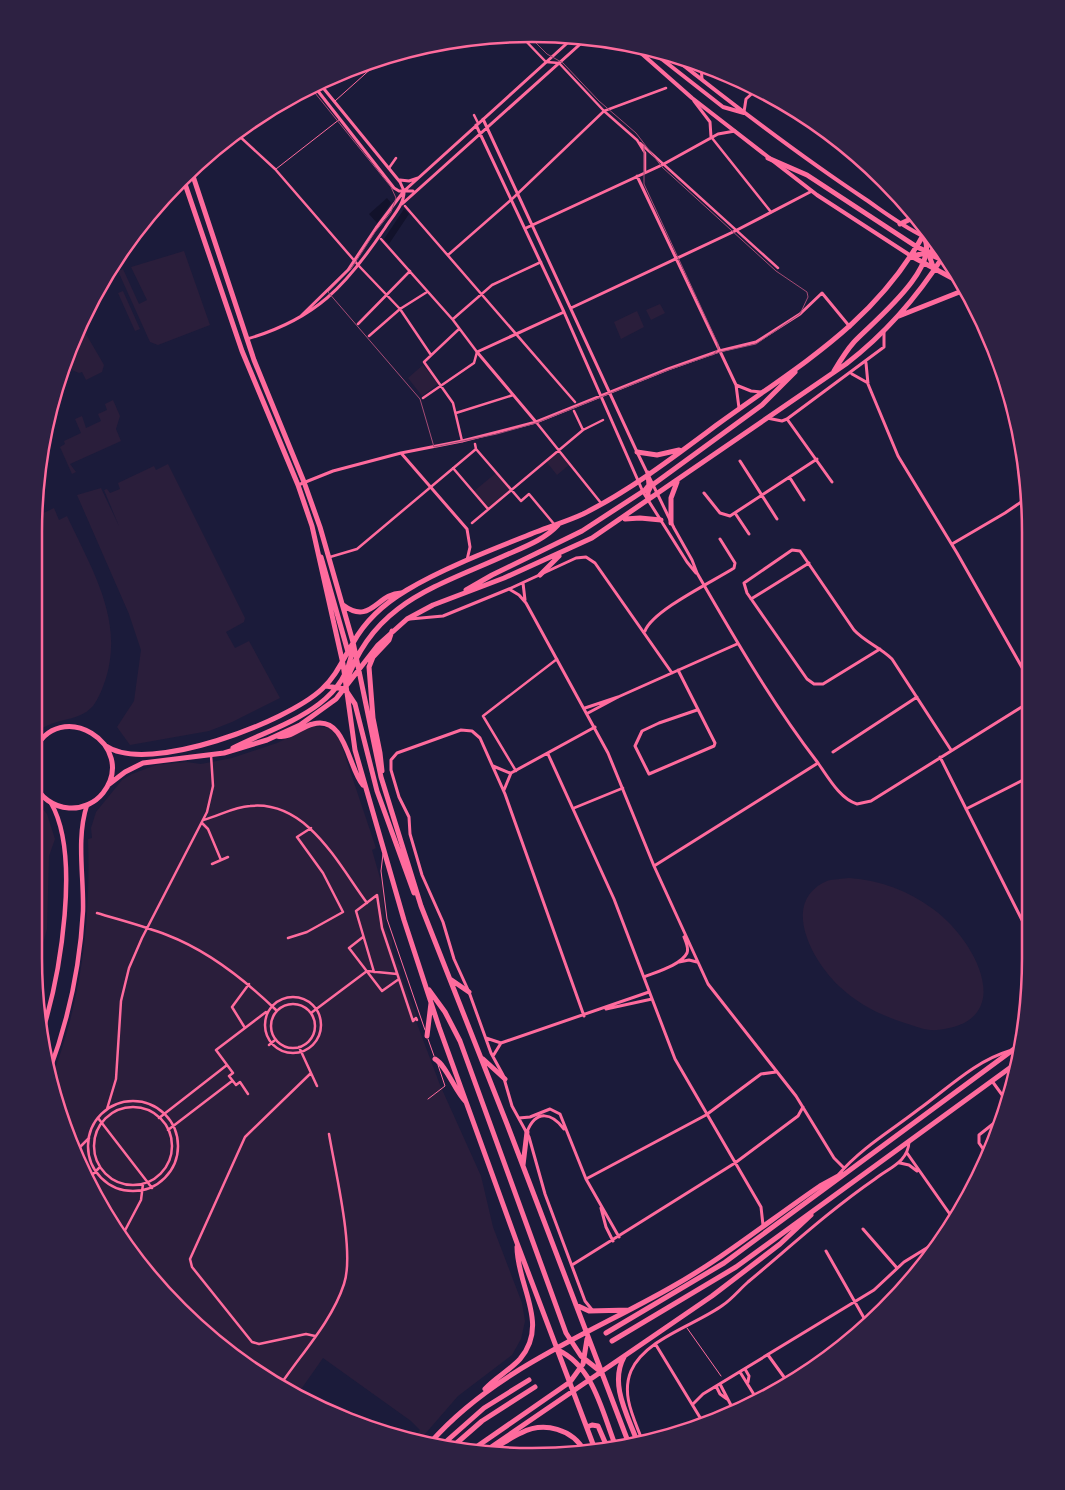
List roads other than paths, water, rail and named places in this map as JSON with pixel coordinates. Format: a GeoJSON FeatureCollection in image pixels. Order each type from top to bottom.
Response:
{"type":"FeatureCollection","features":[{"type":"Feature","properties":{"kind":"main road"},"geometry":{"type":"LineString","coordinates":[[768,158],[807,175],[929,253]]}},
{"type":"Feature","properties":{"kind":"main road"},"geometry":{"type":"LineString","coordinates":[[194,179],[247,339],[304,482],[329,557],[353,642],[354,661],[345,688]]}},
{"type":"Feature","properties":{"kind":"main road"},"geometry":{"type":"LineString","coordinates":[[186,186],[242,351],[298,485],[318,554],[343,664],[355,750],[364,787],[425,986],[517,1242],[593,1443]]}},
{"type":"Feature","properties":{"kind":"main road"},"geometry":{"type":"LineString","coordinates":[[900,224],[909,220]]}},
{"type":"Feature","properties":{"kind":"main road"},"geometry":{"type":"LineString","coordinates":[[42,741],[46,735],[57,729],[68,727],[90,731],[106,746],[120,753],[132,755],[182,749],[214,742],[243,732],[296,708],[325,686],[343,664],[353,642],[377,612],[403,593],[601,503],[688,446],[851,327],[879,299],[911,256],[923,236]]}},
{"type":"Feature","properties":{"kind":"main road"},"geometry":{"type":"LineString","coordinates":[[924,237],[934,270]]}},
{"type":"Feature","properties":{"kind":"main road"},"geometry":{"type":"LineString","coordinates":[[833,373],[851,346],[896,302],[932,249]]}},
{"type":"Feature","properties":{"kind":"main road"},"geometry":{"type":"LineString","coordinates":[[911,256],[936,254]]}},
{"type":"Feature","properties":{"kind":"main road"},"geometry":{"type":"LineString","coordinates":[[911,256],[951,278]]}},
{"type":"Feature","properties":{"kind":"main road"},"geometry":{"type":"LineString","coordinates":[[108,785],[125,772],[143,763],[224,753],[276,736],[321,711],[345,688],[370,653],[407,619],[433,605],[561,554],[592,538],[833,373],[867,347],[897,317],[940,260]]}},
{"type":"Feature","properties":{"kind":"main road"},"geometry":{"type":"LineString","coordinates":[[897,317],[959,292]]}},
{"type":"Feature","properties":{"kind":"main road"},"geometry":{"type":"LineString","coordinates":[[648,500],[648,491],[653,485],[762,405],[800,365]]}},
{"type":"Feature","properties":{"kind":"main road"},"geometry":{"type":"LineString","coordinates":[[637,452],[661,455],[688,446]]}},
{"type":"Feature","properties":{"kind":"main road"},"geometry":{"type":"LineString","coordinates":[[457,596],[492,575],[582,531],[644,492],[649,485],[648,473]]}},
{"type":"Feature","properties":{"kind":"main road"},"geometry":{"type":"LineString","coordinates":[[671,523],[671,498],[678,480]]}},
{"type":"Feature","properties":{"kind":"main road"},"geometry":{"type":"LineString","coordinates":[[622,519],[661,520]]}},
{"type":"Feature","properties":{"kind":"main road"},"geometry":{"type":"LineString","coordinates":[[224,753],[304,714],[337,686],[376,628],[398,607],[422,593],[539,540],[557,524]]}},
{"type":"Feature","properties":{"kind":"main road"},"geometry":{"type":"LineString","coordinates":[[318,554],[326,569],[348,652],[358,670],[381,777],[421,906],[523,1165],[627,1438]]}},
{"type":"Feature","properties":{"kind":"main road"},"geometry":{"type":"LineString","coordinates":[[540,575],[561,554]]}},
{"type":"Feature","properties":{"kind":"main road"},"geometry":{"type":"LineString","coordinates":[[342,604],[356,611],[367,611],[390,596],[403,593]]}},
{"type":"Feature","properties":{"kind":"main road"},"geometry":{"type":"LineString","coordinates":[[381,777],[380,752],[373,718],[370,667],[373,657],[389,640],[393,630]]}},
{"type":"Feature","properties":{"kind":"main road"},"geometry":{"type":"LineString","coordinates":[[325,686],[345,688],[355,704],[379,797],[405,874],[421,906]]}},
{"type":"Feature","properties":{"kind":"main road"},"geometry":{"type":"LineString","coordinates":[[276,736],[286,736],[314,723],[330,726],[339,734],[354,772],[364,787]]}},
{"type":"Feature","properties":{"kind":"main road"},"geometry":{"type":"LineString","coordinates":[[51,803],[69,808],[88,805],[102,795],[108,785],[112,768],[106,746]]}},
{"type":"Feature","properties":{"kind":"main road"},"geometry":{"type":"LineString","coordinates":[[42,795],[51,803],[62,829],[65,860],[64,910],[56,974],[46,1015]]}},
{"type":"Feature","properties":{"kind":"main road"},"geometry":{"type":"LineString","coordinates":[[53,1059],[64,1026],[78,958],[83,912],[82,827],[88,805]]}},
{"type":"Feature","properties":{"kind":"main road"},"geometry":{"type":"LineString","coordinates":[[448,977],[470,992]]}},
{"type":"Feature","properties":{"kind":"main road"},"geometry":{"type":"LineString","coordinates":[[425,986],[445,1012],[460,1041],[570,1342],[585,1360],[601,1372]]}},
{"type":"Feature","properties":{"kind":"main road"},"geometry":{"type":"LineString","coordinates":[[427,1036],[431,1002]]}},
{"type":"Feature","properties":{"kind":"main road"},"geometry":{"type":"LineString","coordinates":[[606,1333],[702,1277],[1014,1049]]}},
{"type":"Feature","properties":{"kind":"main road"},"geometry":{"type":"LineString","coordinates":[[480,1056],[505,1079]]}},
{"type":"Feature","properties":{"kind":"main road"},"geometry":{"type":"LineString","coordinates":[[435,1059],[444,1067],[455,1089],[469,1105]]}},
{"type":"Feature","properties":{"kind":"main road"},"geometry":{"type":"LineString","coordinates":[[612,1341],[727,1272],[1010,1068]]}},
{"type":"Feature","properties":{"kind":"main road"},"geometry":{"type":"LineString","coordinates":[[523,1165],[527,1132]]}},
{"type":"Feature","properties":{"kind":"main road"},"geometry":{"type":"LineString","coordinates":[[478,1397],[504,1379],[684,1280],[846,1170]]}},
{"type":"Feature","properties":{"kind":"main road"},"geometry":{"type":"LineString","coordinates":[[494,1445],[736,1279],[800,1227],[813,1211]]}},
{"type":"Feature","properties":{"kind":"main road"},"geometry":{"type":"LineString","coordinates":[[436,1438],[495,1379],[521,1358],[533,1332],[533,1314],[521,1276],[517,1242]]}},
{"type":"Feature","properties":{"kind":"main road"},"geometry":{"type":"LineString","coordinates":[[576,1305],[593,1311],[630,1310]]}},
{"type":"Feature","properties":{"kind":"main road"},"geometry":{"type":"LineString","coordinates":[[480,1444],[570,1382],[585,1360],[586,1334]]}},
{"type":"Feature","properties":{"kind":"main road"},"geometry":{"type":"LineString","coordinates":[[557,1349],[582,1367],[590,1380],[613,1440]]}},
{"type":"Feature","properties":{"kind":"main road"},"geometry":{"type":"LineString","coordinates":[[624,1357],[620,1368],[621,1396],[635,1436]]}},
{"type":"Feature","properties":{"kind":"main road"},"geometry":{"type":"LineString","coordinates":[[448,1440],[484,1408],[528,1380]]}},
{"type":"Feature","properties":{"kind":"main road"},"geometry":{"type":"LineString","coordinates":[[459,1441],[482,1421],[535,1387]]}},
{"type":"Feature","properties":{"kind":"main road"},"geometry":{"type":"LineString","coordinates":[[587,1427],[594,1425],[600,1428],[605,1442]]}},
{"type":"Feature","properties":{"kind":"main road"},"geometry":{"type":"LineString","coordinates":[[497,1446],[524,1431],[544,1427],[570,1434],[580,1444]]}},
{"type":"Feature","properties":{"kind":"street"},"geometry":{"type":"LineString","coordinates":[[527,42],[546,62],[559,63],[604,111],[778,268]]}},
{"type":"Feature","properties":{"kind":"street"},"geometry":{"type":"LineString","coordinates":[[301,316],[340,278],[404,191],[566,44]]}},
{"type":"Feature","properties":{"kind":"street"},"geometry":{"type":"LineString","coordinates":[[397,210],[415,190],[579,45]]}},
{"type":"Feature","properties":{"kind":"street"},"geometry":{"type":"LineString","coordinates":[[644,56],[692,98],[768,158],[812,191],[911,256]]}},
{"type":"Feature","properties":{"kind":"street"},"geometry":{"type":"LineString","coordinates":[[664,61],[723,107],[744,113]]}},
{"type":"Feature","properties":{"kind":"street"},"geometry":{"type":"LineString","coordinates":[[688,68],[831,178],[900,224],[922,236]]}},
{"type":"Feature","properties":{"kind":"street"},"geometry":{"type":"LineString","coordinates":[[702,73],[702,80]]}},
{"type":"Feature","properties":{"kind":"street"},"geometry":{"type":"LineString","coordinates":[[448,255],[512,199],[604,111],[666,88]]}},
{"type":"Feature","properties":{"kind":"street"},"geometry":{"type":"LineString","coordinates":[[247,339],[314,310],[331,296],[359,266],[397,210],[404,196],[404,191],[397,178],[324,89]]}},
{"type":"Feature","properties":{"kind":"street"},"geometry":{"type":"LineString","coordinates":[[319,92],[390,184],[397,190],[415,190]]}},
{"type":"Feature","properties":{"kind":"street"},"geometry":{"type":"LineString","coordinates":[[744,113],[746,99],[751,94]]}},
{"type":"Feature","properties":{"kind":"street"},"geometry":{"type":"LineString","coordinates":[[692,98],[709,119],[711,138],[772,213]]}},
{"type":"Feature","properties":{"kind":"street"},"geometry":{"type":"LineString","coordinates":[[474,115],[480,134],[526,228],[602,395],[638,480],[648,500],[687,562],[697,573]]}},
{"type":"Feature","properties":{"kind":"street"},"geometry":{"type":"LineString","coordinates":[[483,119],[657,495],[697,573],[737,644],[779,710],[844,797],[857,804],[871,801],[1022,708]]}},
{"type":"Feature","properties":{"kind":"street"},"geometry":{"type":"LineString","coordinates":[[526,228],[662,165],[722,132],[735,131]]}},
{"type":"Feature","properties":{"kind":"street"},"geometry":{"type":"LineString","coordinates":[[242,138],[275,169],[354,261],[400,309],[431,355]]}},
{"type":"Feature","properties":{"kind":"street"},"geometry":{"type":"LineString","coordinates":[[637,140],[645,153],[645,172]]}},
{"type":"Feature","properties":{"kind":"street"},"geometry":{"type":"LineString","coordinates":[[389,168],[396,158]]}},
{"type":"Feature","properties":{"kind":"street"},"geometry":{"type":"LineString","coordinates":[[637,176],[736,385],[739,409]]}},
{"type":"Feature","properties":{"kind":"street"},"geometry":{"type":"LineString","coordinates":[[397,178],[409,181],[420,177]]}},
{"type":"Feature","properties":{"kind":"street"},"geometry":{"type":"LineString","coordinates":[[571,308],[735,231],[812,191]]}},
{"type":"Feature","properties":{"kind":"street"},"geometry":{"type":"LineString","coordinates":[[406,206],[575,402]]}},
{"type":"Feature","properties":{"kind":"street"},"geometry":{"type":"LineString","coordinates":[[381,239],[453,320],[601,503]]}},
{"type":"Feature","properties":{"kind":"street"},"geometry":{"type":"LineString","coordinates":[[453,320],[492,285],[541,262]]}},
{"type":"Feature","properties":{"kind":"street"},"geometry":{"type":"LineString","coordinates":[[358,324],[387,296],[391,288],[410,271]]}},
{"type":"Feature","properties":{"kind":"street"},"geometry":{"type":"LineString","coordinates":[[369,336],[400,309],[428,291]]}},
{"type":"Feature","properties":{"kind":"street"},"geometry":{"type":"LineString","coordinates":[[298,485],[333,471],[401,453],[462,441],[536,422],[609,392],[719,351],[756,342],[800,314],[822,294],[851,327]]}},
{"type":"Feature","properties":{"kind":"street"},"geometry":{"type":"LineString","coordinates":[[575,315],[580,304]]}},
{"type":"Feature","properties":{"kind":"street"},"geometry":{"type":"LineString","coordinates":[[423,398],[474,364],[478,352],[564,312]]}},
{"type":"Feature","properties":{"kind":"street"},"geometry":{"type":"LineString","coordinates":[[460,329],[424,362],[453,403],[462,441]]}},
{"type":"Feature","properties":{"kind":"street"},"geometry":{"type":"LineString","coordinates":[[767,418],[778,421],[788,419],[866,363],[884,348],[884,330]]}},
{"type":"Feature","properties":{"kind":"street"},"geometry":{"type":"LineString","coordinates":[[866,363],[868,384],[898,456],[952,544],[1022,667]]}},
{"type":"Feature","properties":{"kind":"street"},"geometry":{"type":"LineString","coordinates":[[852,373],[868,384]]}},
{"type":"Feature","properties":{"kind":"street"},"geometry":{"type":"LineString","coordinates":[[736,385],[751,391],[762,392]]}},
{"type":"Feature","properties":{"kind":"street"},"geometry":{"type":"LineString","coordinates":[[456,413],[513,395]]}},
{"type":"Feature","properties":{"kind":"street"},"geometry":{"type":"LineString","coordinates":[[574,411],[583,430]]}},
{"type":"Feature","properties":{"kind":"street"},"geometry":{"type":"LineString","coordinates":[[788,419],[832,482]]}},
{"type":"Feature","properties":{"kind":"street"},"geometry":{"type":"LineString","coordinates":[[472,523],[583,430],[603,420]]}},
{"type":"Feature","properties":{"kind":"street"},"geometry":{"type":"LineString","coordinates":[[475,444],[476,449],[521,501],[529,494],[557,524]]}},
{"type":"Feature","properties":{"kind":"street"},"geometry":{"type":"LineString","coordinates":[[329,557],[357,549],[476,449]]}},
{"type":"Feature","properties":{"kind":"street"},"geometry":{"type":"LineString","coordinates":[[401,453],[467,529],[470,547],[466,563]]}},
{"type":"Feature","properties":{"kind":"street"},"geometry":{"type":"LineString","coordinates":[[704,493],[724,516],[735,513],[816,459]]}},
{"type":"Feature","properties":{"kind":"street"},"geometry":{"type":"LineString","coordinates":[[740,461],[777,519]]}},
{"type":"Feature","properties":{"kind":"street"},"geometry":{"type":"LineString","coordinates":[[453,468],[488,509]]}},
{"type":"Feature","properties":{"kind":"street"},"geometry":{"type":"LineString","coordinates":[[790,478],[804,500]]}},
{"type":"Feature","properties":{"kind":"street"},"geometry":{"type":"LineString","coordinates":[[952,544],[1021,502]]}},
{"type":"Feature","properties":{"kind":"street"},"geometry":{"type":"LineString","coordinates":[[735,513],[749,534]]}},
{"type":"Feature","properties":{"kind":"street"},"geometry":{"type":"LineString","coordinates":[[645,631],[654,619],[735,566],[720,539]]}},
{"type":"Feature","properties":{"kind":"street"},"geometry":{"type":"LineString","coordinates":[[880,649],[825,682],[814,684],[807,678],[751,599],[744,588],[746,581],[790,551],[798,550],[854,630],[880,649],[892,659],[951,750]]}},
{"type":"Feature","properties":{"kind":"street"},"geometry":{"type":"LineString","coordinates":[[407,619],[440,617],[523,583],[576,558],[586,556],[595,563],[645,631],[672,672]]}},
{"type":"Feature","properties":{"kind":"street"},"geometry":{"type":"LineString","coordinates":[[751,599],[808,563]]}},
{"type":"Feature","properties":{"kind":"street"},"geometry":{"type":"LineString","coordinates":[[523,583],[526,603]]}},
{"type":"Feature","properties":{"kind":"street"},"geometry":{"type":"LineString","coordinates":[[509,589],[526,603],[595,727],[697,962],[717,997],[803,1107],[834,1158],[846,1170],[867,1148],[980,1065],[1014,1049]]}},
{"type":"Feature","properties":{"kind":"street"},"geometry":{"type":"LineString","coordinates":[[585,708],[618,696],[737,644]]}},
{"type":"Feature","properties":{"kind":"street"},"geometry":{"type":"LineString","coordinates":[[516,771],[483,716],[557,659]]}},
{"type":"Feature","properties":{"kind":"street"},"geometry":{"type":"LineString","coordinates":[[678,670],[715,741],[714,746],[649,774],[635,746],[642,731],[659,723],[698,710]]}},
{"type":"Feature","properties":{"kind":"street"},"geometry":{"type":"LineString","coordinates":[[588,714],[618,696]]}},
{"type":"Feature","properties":{"kind":"street"},"geometry":{"type":"LineString","coordinates":[[833,752],[916,697]]}},
{"type":"Feature","properties":{"kind":"street"},"geometry":{"type":"LineString","coordinates":[[504,794],[506,782],[511,773],[595,727]]}},
{"type":"Feature","properties":{"kind":"street"},"geometry":{"type":"LineString","coordinates":[[584,1016],[504,794],[480,738],[468,730],[461,730],[397,753],[392,760],[390,768],[399,797],[408,814],[409,828],[422,875],[438,910],[454,959],[470,992],[492,1056],[505,1079],[510,1102],[527,1132],[545,1194],[585,1301],[593,1311]]}},
{"type":"Feature","properties":{"kind":"street"},"geometry":{"type":"LineString","coordinates":[[548,754],[614,899],[674,1059],[761,1207],[763,1225]]}},
{"type":"Feature","properties":{"kind":"street"},"geometry":{"type":"LineString","coordinates":[[107,1109],[116,1079],[123,989],[133,958],[147,928],[202,821],[212,786],[212,755]]}},
{"type":"Feature","properties":{"kind":"street"},"geometry":{"type":"LineString","coordinates":[[940,757],[1022,916]]}},
{"type":"Feature","properties":{"kind":"street"},"geometry":{"type":"LineString","coordinates":[[654,866],[818,763]]}},
{"type":"Feature","properties":{"kind":"street"},"geometry":{"type":"LineString","coordinates":[[492,766],[511,773]]}},
{"type":"Feature","properties":{"kind":"street"},"geometry":{"type":"LineString","coordinates":[[966,809],[1022,781]]}},
{"type":"Feature","properties":{"kind":"street"},"geometry":{"type":"LineString","coordinates":[[574,808],[623,788]]}},
{"type":"Feature","properties":{"kind":"street"},"geometry":{"type":"LineString","coordinates":[[202,821],[240,807],[264,805],[292,814],[311,828],[367,903]]}},
{"type":"Feature","properties":{"kind":"street"},"geometry":{"type":"LineString","coordinates":[[202,821],[221,860]]}},
{"type":"Feature","properties":{"kind":"street"},"geometry":{"type":"LineString","coordinates":[[288,938],[307,932],[343,912],[323,873],[297,837],[311,828]]}},
{"type":"Feature","properties":{"kind":"street"},"geometry":{"type":"LineString","coordinates":[[212,864],[228,857]]}},
{"type":"Feature","properties":{"kind":"street"},"geometry":{"type":"LineString","coordinates":[[374,972],[356,911],[377,896],[382,928],[413,1021],[416,1018],[417,1020]]}},
{"type":"Feature","properties":{"kind":"street"},"geometry":{"type":"LineString","coordinates":[[97,914],[166,934],[201,951],[248,984],[276,1010]]}},
{"type":"Feature","properties":{"kind":"street"},"geometry":{"type":"LineString","coordinates":[[676,962],[687,952],[683,929]]}},
{"type":"Feature","properties":{"kind":"street"},"geometry":{"type":"LineString","coordinates":[[363,937],[350,948],[382,991],[399,979]]}},
{"type":"Feature","properties":{"kind":"street"},"geometry":{"type":"LineString","coordinates":[[644,977],[676,962],[687,960],[697,962]]}},
{"type":"Feature","properties":{"kind":"street"},"geometry":{"type":"LineString","coordinates":[[311,1013],[367,971],[397,974]]}},
{"type":"Feature","properties":{"kind":"street"},"geometry":{"type":"LineString","coordinates":[[245,1028],[232,1007],[248,984]]}},
{"type":"Feature","properties":{"kind":"street"},"geometry":{"type":"LineString","coordinates":[[486,1038],[501,1043],[605,1009],[650,992]]}},
{"type":"Feature","properties":{"kind":"street"},"geometry":{"type":"LineString","coordinates":[[292,997],[306,1000],[316,1009],[320,1022],[318,1036],[309,1047],[301,1051],[284,1051],[270,1044],[265,1026],[267,1014],[272,1006],[283,999],[292,997]]}},
{"type":"Feature","properties":{"kind":"street"},"geometry":{"type":"LineString","coordinates":[[605,1009],[652,999]]}},
{"type":"Feature","properties":{"kind":"street"},"geometry":{"type":"LineString","coordinates":[[293,1003],[305,1007],[311,1013],[315,1025],[314,1033],[307,1043],[299,1047],[286,1047],[275,1040],[270,1024],[276,1010],[293,1003]]}},
{"type":"Feature","properties":{"kind":"street"},"geometry":{"type":"LineString","coordinates":[[248,1094],[240,1082],[236,1085],[232,1081],[229,1076],[233,1073],[216,1050],[266,1012],[267,1014]]}},
{"type":"Feature","properties":{"kind":"street"},"geometry":{"type":"LineString","coordinates":[[270,1044],[275,1040]]}},
{"type":"Feature","properties":{"kind":"street"},"geometry":{"type":"LineString","coordinates":[[492,1056],[501,1043]]}},
{"type":"Feature","properties":{"kind":"street"},"geometry":{"type":"LineString","coordinates":[[299,1047],[317,1086]]}},
{"type":"Feature","properties":{"kind":"street"},"geometry":{"type":"LineString","coordinates":[[159,1118],[227,1065]]}},
{"type":"Feature","properties":{"kind":"street"},"geometry":{"type":"LineString","coordinates":[[586,1179],[706,1115],[758,1076],[775,1070]]}},
{"type":"Feature","properties":{"kind":"street"},"geometry":{"type":"LineString","coordinates":[[311,1074],[245,1137],[190,1258],[192,1267],[252,1342],[259,1344],[306,1334],[315,1336]]}},
{"type":"Feature","properties":{"kind":"street"},"geometry":{"type":"LineString","coordinates":[[168,1130],[232,1081]]}},
{"type":"Feature","properties":{"kind":"street"},"geometry":{"type":"LineString","coordinates":[[992,1081],[1002,1095]]}},
{"type":"Feature","properties":{"kind":"street"},"geometry":{"type":"LineString","coordinates":[[81,1146],[89,1138],[98,1118],[107,1109],[124,1102],[136,1101],[149,1104],[164,1114],[173,1126],[178,1144],[175,1161],[166,1177],[152,1188],[131,1192],[114,1187],[95,1171],[89,1155],[89,1138]]}},
{"type":"Feature","properties":{"kind":"street"},"geometry":{"type":"LineString","coordinates":[[572,1265],[735,1163],[798,1116],[803,1107]]}},
{"type":"Feature","properties":{"kind":"street"},"geometry":{"type":"LineString","coordinates":[[129,1108],[145,1110],[159,1118],[168,1130],[171,1147],[168,1163],[157,1176],[143,1184],[128,1185],[119,1183],[106,1175],[100,1167],[94,1147],[97,1132],[102,1123],[114,1112],[129,1108]]}},
{"type":"Feature","properties":{"kind":"street"},"geometry":{"type":"LineString","coordinates":[[519,1118],[530,1117],[553,1109],[562,1116],[566,1132],[586,1179],[619,1237]]}},
{"type":"Feature","properties":{"kind":"street"},"geometry":{"type":"LineString","coordinates":[[527,1132],[535,1120],[545,1116],[556,1119],[566,1132]]}},
{"type":"Feature","properties":{"kind":"street"},"geometry":{"type":"LineString","coordinates":[[98,1118],[152,1188]]}},
{"type":"Feature","properties":{"kind":"street"},"geometry":{"type":"LineString","coordinates":[[983,1149],[979,1144],[979,1136],[992,1125]]}},
{"type":"Feature","properties":{"kind":"street"},"geometry":{"type":"LineString","coordinates":[[284,1380],[315,1336],[341,1293],[349,1262],[329,1134]]}},
{"type":"Feature","properties":{"kind":"street"},"geometry":{"type":"LineString","coordinates":[[640,1435],[628,1400],[628,1382],[631,1370],[641,1357],[685,1326],[724,1304],[815,1225],[868,1183],[900,1162],[907,1153],[909,1141]]}},
{"type":"Feature","properties":{"kind":"street"},"geometry":{"type":"LineString","coordinates":[[907,1153],[919,1173],[950,1214]]}},
{"type":"Feature","properties":{"kind":"street"},"geometry":{"type":"LineString","coordinates":[[900,1162],[909,1165],[919,1173]]}},
{"type":"Feature","properties":{"kind":"street"},"geometry":{"type":"LineString","coordinates":[[93,1174],[100,1167]]}},
{"type":"Feature","properties":{"kind":"street"},"geometry":{"type":"LineString","coordinates":[[125,1230],[141,1200],[143,1184]]}},
{"type":"Feature","properties":{"kind":"street"},"geometry":{"type":"LineString","coordinates":[[601,1208],[606,1226],[613,1240]]}},
{"type":"Feature","properties":{"kind":"street"},"geometry":{"type":"LineString","coordinates":[[863,1229],[897,1268]]}},
{"type":"Feature","properties":{"kind":"street"},"geometry":{"type":"LineString","coordinates":[[693,1404],[700,1396],[878,1287],[911,1256],[928,1246]]}},
{"type":"Feature","properties":{"kind":"street"},"geometry":{"type":"LineString","coordinates":[[826,1251],[864,1318]]}},
{"type":"Feature","properties":{"kind":"street"},"geometry":{"type":"LineString","coordinates":[[656,1345],[700,1417]]}},
{"type":"Feature","properties":{"kind":"street"},"geometry":{"type":"LineString","coordinates":[[768,1355],[785,1378]]}},
{"type":"Feature","properties":{"kind":"street"},"geometry":{"type":"LineString","coordinates":[[745,1369],[749,1376],[748,1382]]}},
{"type":"Feature","properties":{"kind":"street"},"geometry":{"type":"LineString","coordinates":[[740,1372],[754,1394]]}},
{"type":"Feature","properties":{"kind":"street"},"geometry":{"type":"LineString","coordinates":[[718,1385],[731,1405]]}},
{"type":"Feature","properties":{"kind":"lane"},"geometry":{"type":"LineString","coordinates":[[335,102],[368,71]]}},
{"type":"Feature","properties":{"kind":"lane"},"geometry":{"type":"LineString","coordinates":[[275,169],[340,118]]}},
{"type":"Feature","properties":{"kind":"lane"},"geometry":{"type":"LineString","coordinates":[[383,853],[380,866],[386,913],[445,1086],[443,1090],[428,1098]]}},
{"type":"Feature","properties":{"kind":"lane"},"geometry":{"type":"LineString","coordinates":[[685,1326],[721,1376]]}},
{"type":"Feature","properties":{"kind":"tram line"},"geometry":{"type":"LineString","coordinates":[[315,93],[391,187],[396,198],[391,212],[375,232],[351,269],[328,292],[420,399],[434,447],[497,434],[536,423],[668,370],[720,352],[756,344],[800,314],[808,297],[807,292],[776,271],[662,167],[636,133],[599,101],[563,63],[547,54],[535,42]]}},
{"type":"Feature","properties":{"kind":"tram line"},"geometry":{"type":"LineString","coordinates":[[644,146],[644,184],[718,344],[718,349],[713,355]]}}]}
